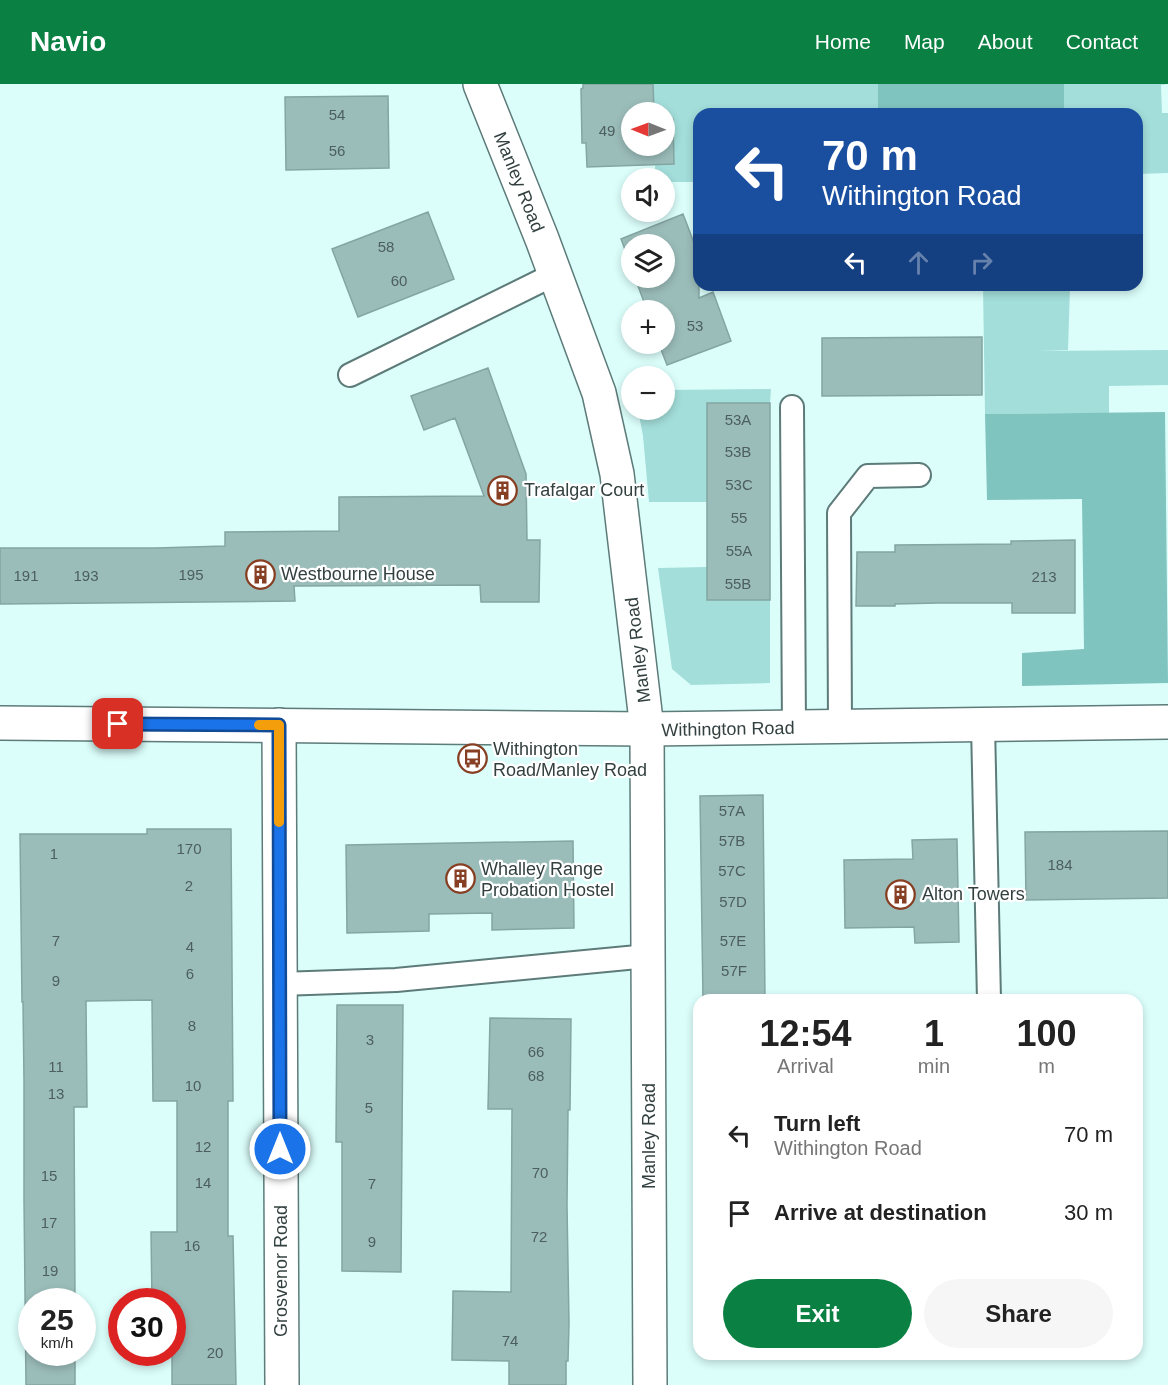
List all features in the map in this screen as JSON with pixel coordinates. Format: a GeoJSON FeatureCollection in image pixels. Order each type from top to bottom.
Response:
{"type":"FeatureCollection","features":[{"type":"Feature","properties":{"kind":"street","name":"Manley Road"},"geometry":{"type":"LineString","coordinates":[[480,84],[599,393],[617,474],[647,729],[651,1385]]}},
{"type":"Feature","properties":{"kind":"street","name":"Withington Road"},"geometry":{"type":"LineString","coordinates":[[0,723],[647,729],[1168,722]]}},
{"type":"Feature","properties":{"kind":"street","name":"Grosvenor Road"},"geometry":{"type":"LineString","coordinates":[[279,725],[282,1385]]}},
{"type":"Feature","properties":{"kind":"lane"},"geometry":{"type":"LineString","coordinates":[[350,375],[555,274]]}},
{"type":"Feature","properties":{"kind":"lane"},"geometry":{"type":"LineString","coordinates":[[792,407],[794,728]]}},
{"type":"Feature","properties":{"kind":"lane"},"geometry":{"type":"LineString","coordinates":[[840,727],[839,513],[868,476],[919,475]]}},
{"type":"Feature","properties":{"kind":"lane"},"geometry":{"type":"LineString","coordinates":[[983,725],[989,994]]}},
{"type":"Feature","properties":{"kind":"lane"},"geometry":{"type":"LineString","coordinates":[[280,984],[396,980],[648,956]]}},
{"type":"Feature","properties":{"kind":"shaded area"},"geometry":{"type":"Polygon","coordinates":[[[653,84],[878,84],[878,108],[693,108],[693,182],[675,182],[675,168],[655,168],[656,158],[674,157],[675,102],[654,102],[653,84]]]}},
{"type":"Feature","properties":{"kind":"shaded area"},"geometry":{"type":"Polygon","coordinates":[[[878,84],[1064,84],[1064,108],[878,108],[878,84]]]}},
{"type":"Feature","properties":{"kind":"shaded area"},"geometry":{"type":"Polygon","coordinates":[[[1064,84],[1168,84],[1161,85],[1162,113],[1168,113],[1168,173],[1143,174],[1143,108],[1064,108],[1064,84]]]}},
{"type":"Feature","properties":{"kind":"shaded area"},"geometry":{"type":"Polygon","coordinates":[[[983,291],[1070,291],[1068,350],[1038,351],[1168,350],[1168,385],[1109,386],[1109,413],[985,414],[983,291]]]}},
{"type":"Feature","properties":{"kind":"shaded area"},"geometry":{"type":"Polygon","coordinates":[[[771,389],[770,403],[707,404],[707,502],[649,502],[640,420],[675,420],[675,390],[771,389]]]}},
{"type":"Feature","properties":{"kind":"shaded area"},"geometry":{"type":"Polygon","coordinates":[[[1165,412],[1168,683],[1022,686],[1022,653],[1084,649],[1082,499],[987,500],[985,414],[1165,412]]]}},
{"type":"Feature","properties":{"kind":"shaded area"},"geometry":{"type":"Polygon","coordinates":[[[707,567],[707,600],[770,600],[770,683],[691,685],[672,669],[658,568],[707,567]]]}},
{"type":"Feature","properties":{"kind":"building"},"geometry":{"type":"Polygon","coordinates":[[[583,84],[653,84],[654,102],[621,102],[621,156],[674,156],[674,164],[587,167],[586,143],[582,143],[581,89],[583,84]]]}},
{"type":"Feature","properties":{"kind":"building"},"geometry":{"type":"Polygon","coordinates":[[[388,96],[389,168],[286,170],[285,97],[388,96]]]}},
{"type":"Feature","properties":{"kind":"building"},"geometry":{"type":"Polygon","coordinates":[[[428,212],[454,279],[358,317],[332,249],[428,212]]]}},
{"type":"Feature","properties":{"kind":"building"},"geometry":{"type":"Polygon","coordinates":[[[683,214],[693,240],[693,291],[699,291],[699,298],[713,292],[731,341],[667,365],[663,354],[675,354],[675,300],[643,300],[639,288],[675,288],[675,234],[633,234],[663,222],[675,222],[675,217],[683,214]]]}},
{"type":"Feature","properties":{"kind":"building"},"geometry":{"type":"Polygon","coordinates":[[[982,337],[982,395],[822,396],[822,338],[982,337]]]}},
{"type":"Feature","properties":{"kind":"building"},"geometry":{"type":"Polygon","coordinates":[[[488,368],[526,474],[527,540],[540,540],[539,602],[481,602],[480,585],[294,586],[295,601],[0,604],[0,548],[225,546],[225,532],[339,531],[339,497],[484,496],[455,418],[424,430],[411,396],[488,368]]]}},
{"type":"Feature","properties":{"kind":"building"},"geometry":{"type":"Polygon","coordinates":[[[707,403],[770,403],[770,600],[707,600],[707,403]]]}},
{"type":"Feature","properties":{"kind":"building"},"geometry":{"type":"Polygon","coordinates":[[[1075,540],[1075,613],[1012,613],[1012,603],[856,606],[857,552],[895,552],[895,545],[1011,544],[1011,541],[1075,540]]]}},
{"type":"Feature","properties":{"kind":"building"},"geometry":{"type":"Polygon","coordinates":[[[763,795],[765,994],[703,994],[700,796],[763,795]]]}},
{"type":"Feature","properties":{"kind":"building"},"geometry":{"type":"Polygon","coordinates":[[[147,829],[231,829],[233,1101],[228,1101],[228,1236],[233,1236],[236,1385],[172,1385],[172,1366],[186,1366],[186,1288],[152,1288],[151,1232],[177,1232],[177,1101],[153,1101],[152,1000],[86,1001],[87,1107],[74,1107],[75,1288],[25,1288],[20,834],[147,834],[147,829]]]}},
{"type":"Feature","properties":{"kind":"building"},"geometry":{"type":"Polygon","coordinates":[[[1168,831],[1168,898],[1026,900],[1025,832],[1168,831]]]}},
{"type":"Feature","properties":{"kind":"building","name":"Alton Towers"},"geometry":{"type":"Polygon","coordinates":[[[957,839],[959,942],[915,943],[914,927],[845,928],[844,860],[913,859],[912,840],[957,839]]]}},
{"type":"Feature","properties":{"kind":"building","name":"Whalley Range Probation Hostel"},"geometry":{"type":"Polygon","coordinates":[[[573,841],[574,928],[492,930],[492,913],[429,914],[429,931],[347,933],[346,845],[573,841]]]}},
{"type":"Feature","properties":{"kind":"building"},"geometry":{"type":"Polygon","coordinates":[[[337,1005],[403,1005],[401,1272],[342,1271],[342,1142],[336,1142],[337,1005]]]}},
{"type":"Feature","properties":{"kind":"building"},"geometry":{"type":"Polygon","coordinates":[[[490,1018],[571,1019],[567,1205],[569,1323],[566,1385],[509,1385],[509,1361],[452,1360],[453,1291],[511,1292],[512,1109],[488,1109],[490,1018]]]}},
{"type":"Feature","properties":{"kind":"building"},"geometry":{"type":"Polygon","coordinates":[[[26,1366],[75,1366],[75,1385],[26,1385],[26,1366]]]}},
{"type":"Feature","properties":{"kind":"slow traffic"},"geometry":{"type":"LineString","coordinates":[[259,725],[279,725],[279,822]]}},
{"type":"Feature","properties":{"kind":"place","name":"Trafalgar Court"},"geometry":{"type":"Point","coordinates":[503,490]}},
{"type":"Feature","properties":{"kind":"place","name":"Westbourne House"},"geometry":{"type":"Point","coordinates":[260,574]}},
{"type":"Feature","properties":{"kind":"place","name":"Withington Road/Manley Road"},"geometry":{"type":"Point","coordinates":[472,759]}},
{"type":"Feature","properties":{"kind":"place","name":"Whalley Range Probation Hostel"},"geometry":{"type":"Point","coordinates":[460,879]}},
{"type":"Feature","properties":{"kind":"place","name":"Alton Towers"},"geometry":{"type":"Point","coordinates":[901,894]}},
{"type":"Feature","properties":{"kind":"route"},"geometry":{"type":"LineString","coordinates":[[118,724],[279,725],[280,1149]]}}]}
